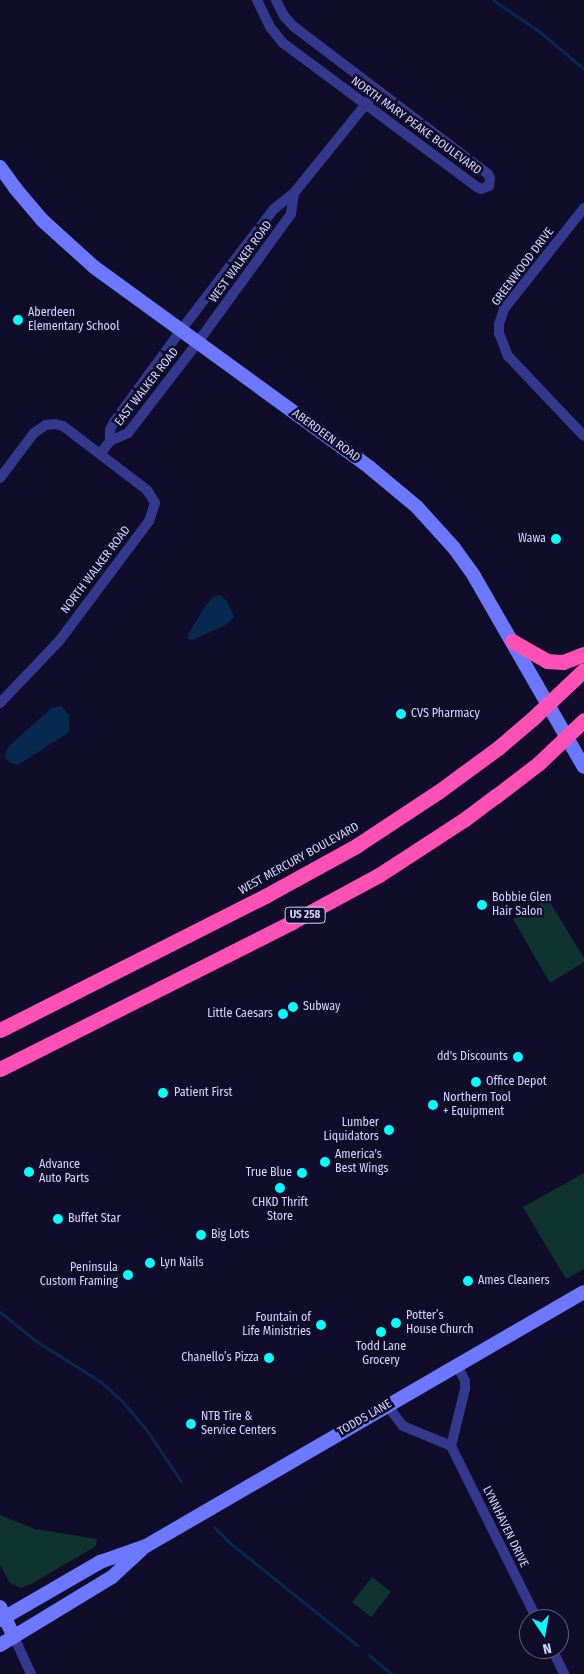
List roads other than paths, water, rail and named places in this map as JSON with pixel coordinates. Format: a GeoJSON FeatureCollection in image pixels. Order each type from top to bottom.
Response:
{"type":"FeatureCollection","features":[{"type":"Feature","properties":{"kind":"highway"},"geometry":{"type":"LineString","coordinates":[[512,641],[547,661],[563,662],[584,654]]}},
{"type":"Feature","properties":{"kind":"highway","name":"WEST MERCURY BOULEVARD"},"geometry":{"type":"LineString","coordinates":[[0,1030],[272,892],[356,846],[468,770],[516,733],[584,670]]}},
{"type":"Feature","properties":{"kind":"highway","name":"US 258"},"geometry":{"type":"LineString","coordinates":[[0,1069],[365,883],[465,819],[539,762],[584,720]]}},
{"type":"Feature","properties":{"kind":"main road","name":"ABERDEEN ROAD"},"geometry":{"type":"LineString","coordinates":[[0,167],[27,204],[67,245],[369,467],[417,507],[464,561],[584,767]]}},
{"type":"Feature","properties":{"kind":"main road","name":"TODDS LANE"},"geometry":{"type":"LineString","coordinates":[[146,1546],[112,1577],[14,1637],[2,1614],[100,1562],[146,1546],[584,1292]]}},
{"type":"Feature","properties":{"kind":"main road"},"geometry":{"type":"LineString","coordinates":[[0,1645],[14,1637]]}},
{"type":"Feature","properties":{"kind":"street","name":"NORTH MARY PEAKE BOULEVARD"},"geometry":{"type":"LineString","coordinates":[[257,0],[270,27],[283,42],[477,187],[489,186],[490,178],[488,174],[294,27],[284,16],[276,0]]}},
{"type":"Feature","properties":{"kind":"street","name":"WEST WALKER ROAD"},"geometry":{"type":"LineString","coordinates":[[181,330],[274,209],[294,193],[377,90]]}},
{"type":"Feature","properties":{"kind":"street","name":"WEST WALKER ROAD"},"geometry":{"type":"LineString","coordinates":[[198,342],[291,214],[294,193]]}},
{"type":"Feature","properties":{"kind":"street","name":"GREENWOOD DRIVE"},"geometry":{"type":"LineString","coordinates":[[584,208],[504,309],[499,324],[499,333],[508,356],[584,436]]}},
{"type":"Feature","properties":{"kind":"street","name":"EAST WALKER ROAD"},"geometry":{"type":"LineString","coordinates":[[110,441],[110,430],[114,422],[181,330]]}},
{"type":"Feature","properties":{"kind":"street","name":"EAST WALKER ROAD"},"geometry":{"type":"LineString","coordinates":[[100,454],[110,441],[128,433],[198,342]]}},
{"type":"Feature","properties":{"kind":"street"},"geometry":{"type":"LineString","coordinates":[[0,478],[34,433],[46,425],[63,426],[100,454]]}},
{"type":"Feature","properties":{"kind":"street","name":"NORTH WALKER ROAD"},"geometry":{"type":"LineString","coordinates":[[0,703],[60,640],[153,513],[155,503],[149,492],[100,454]]}},
{"type":"Feature","properties":{"kind":"street"},"geometry":{"type":"LineString","coordinates":[[387,1405],[403,1426],[451,1446],[465,1389],[465,1381],[457,1365]]}},
{"type":"Feature","properties":{"kind":"street","name":"LYNNHAVEN DRIVE"},"geometry":{"type":"LineString","coordinates":[[451,1446],[532,1609]]}},
{"type":"Feature","properties":{"kind":"street"},"geometry":{"type":"LineString","coordinates":[[14,1637],[31,1674]]}},
{"type":"Feature","properties":{"kind":"street"},"geometry":{"type":"LineString","coordinates":[[557,1659],[564,1674]]}},
{"type":"Feature","properties":{"kind":"water"},"geometry":{"type":"Polygon","coordinates":[[[220,595],[227,601],[234,617],[226,625],[193,640],[188,639],[188,634],[206,605],[214,596],[220,595]]]}},
{"type":"Feature","properties":{"kind":"water"},"geometry":{"type":"Polygon","coordinates":[[[61,706],[69,715],[69,732],[18,765],[9,762],[5,758],[5,752],[11,744],[52,708],[61,706]]]}},
{"type":"Feature","properties":{"kind":"waterway"},"geometry":{"type":"LineString","coordinates":[[493,0],[540,32],[584,69]]}},
{"type":"Feature","properties":{"kind":"waterway"},"geometry":{"type":"LineString","coordinates":[[0,1312],[36,1341],[101,1382],[123,1402],[146,1429],[181,1481]]}},
{"type":"Feature","properties":{"kind":"waterway"},"geometry":{"type":"LineString","coordinates":[[214,1527],[230,1543],[357,1645]]}},
{"type":"Feature","properties":{"kind":"waterway"},"geometry":{"type":"LineString","coordinates":[[369,1655],[392,1674]]}},
{"type":"Feature","properties":{"kind":"place","name":"Aberdeen Elementary School"},"geometry":{"type":"Point","coordinates":[18,320]}},
{"type":"Feature","properties":{"kind":"place","name":"Wawa"},"geometry":{"type":"Point","coordinates":[556,539]}},
{"type":"Feature","properties":{"kind":"place","name":"CVS Pharmacy"},"geometry":{"type":"Point","coordinates":[401,714]}},
{"type":"Feature","properties":{"kind":"place","name":"Bobbie Glen Hair Salon"},"geometry":{"type":"Point","coordinates":[482,905]}},
{"type":"Feature","properties":{"kind":"place","name":"Subway"},"geometry":{"type":"Point","coordinates":[293,1007]}},
{"type":"Feature","properties":{"kind":"place","name":"Little Caesars"},"geometry":{"type":"Point","coordinates":[283,1014]}},
{"type":"Feature","properties":{"kind":"place","name":"dd's Discounts"},"geometry":{"type":"Point","coordinates":[518,1057]}},
{"type":"Feature","properties":{"kind":"place","name":"Office Depot"},"geometry":{"type":"Point","coordinates":[476,1082]}},
{"type":"Feature","properties":{"kind":"place","name":"Patient First"},"geometry":{"type":"Point","coordinates":[163,1093]}},
{"type":"Feature","properties":{"kind":"place","name":"Northern Tool + Equipment"},"geometry":{"type":"Point","coordinates":[433,1105]}},
{"type":"Feature","properties":{"kind":"place","name":"Lumber Liquidators"},"geometry":{"type":"Point","coordinates":[389,1130]}},
{"type":"Feature","properties":{"kind":"place","name":"America's Best Wings"},"geometry":{"type":"Point","coordinates":[325,1162]}},
{"type":"Feature","properties":{"kind":"place","name":"Advance Auto Parts"},"geometry":{"type":"Point","coordinates":[29,1172]}},
{"type":"Feature","properties":{"kind":"place","name":"True Blue"},"geometry":{"type":"Point","coordinates":[302,1173]}},
{"type":"Feature","properties":{"kind":"place","name":"CHKD Thrift Store"},"geometry":{"type":"Point","coordinates":[280,1188]}},
{"type":"Feature","properties":{"kind":"place","name":"Buffet Star"},"geometry":{"type":"Point","coordinates":[58,1219]}},
{"type":"Feature","properties":{"kind":"place","name":"Big Lots"},"geometry":{"type":"Point","coordinates":[201,1235]}},
{"type":"Feature","properties":{"kind":"place","name":"Lyn Nails"},"geometry":{"type":"Point","coordinates":[150,1263]}},
{"type":"Feature","properties":{"kind":"place","name":"Peninsula Custom Framing"},"geometry":{"type":"Point","coordinates":[128,1275]}},
{"type":"Feature","properties":{"kind":"place","name":"Ames Cleaners"},"geometry":{"type":"Point","coordinates":[468,1281]}},
{"type":"Feature","properties":{"kind":"place","name":"Potter’s House Church"},"geometry":{"type":"Point","coordinates":[396,1323]}},
{"type":"Feature","properties":{"kind":"place","name":"Fountain of Life Ministries"},"geometry":{"type":"Point","coordinates":[321,1325]}},
{"type":"Feature","properties":{"kind":"place","name":"Todd Lane Grocery"},"geometry":{"type":"Point","coordinates":[381,1332]}},
{"type":"Feature","properties":{"kind":"place","name":"Chanello’s Pizza"},"geometry":{"type":"Point","coordinates":[269,1358]}},
{"type":"Feature","properties":{"kind":"place","name":"NTB Tire & Service Centers"},"geometry":{"type":"Point","coordinates":[191,1424]}}]}
